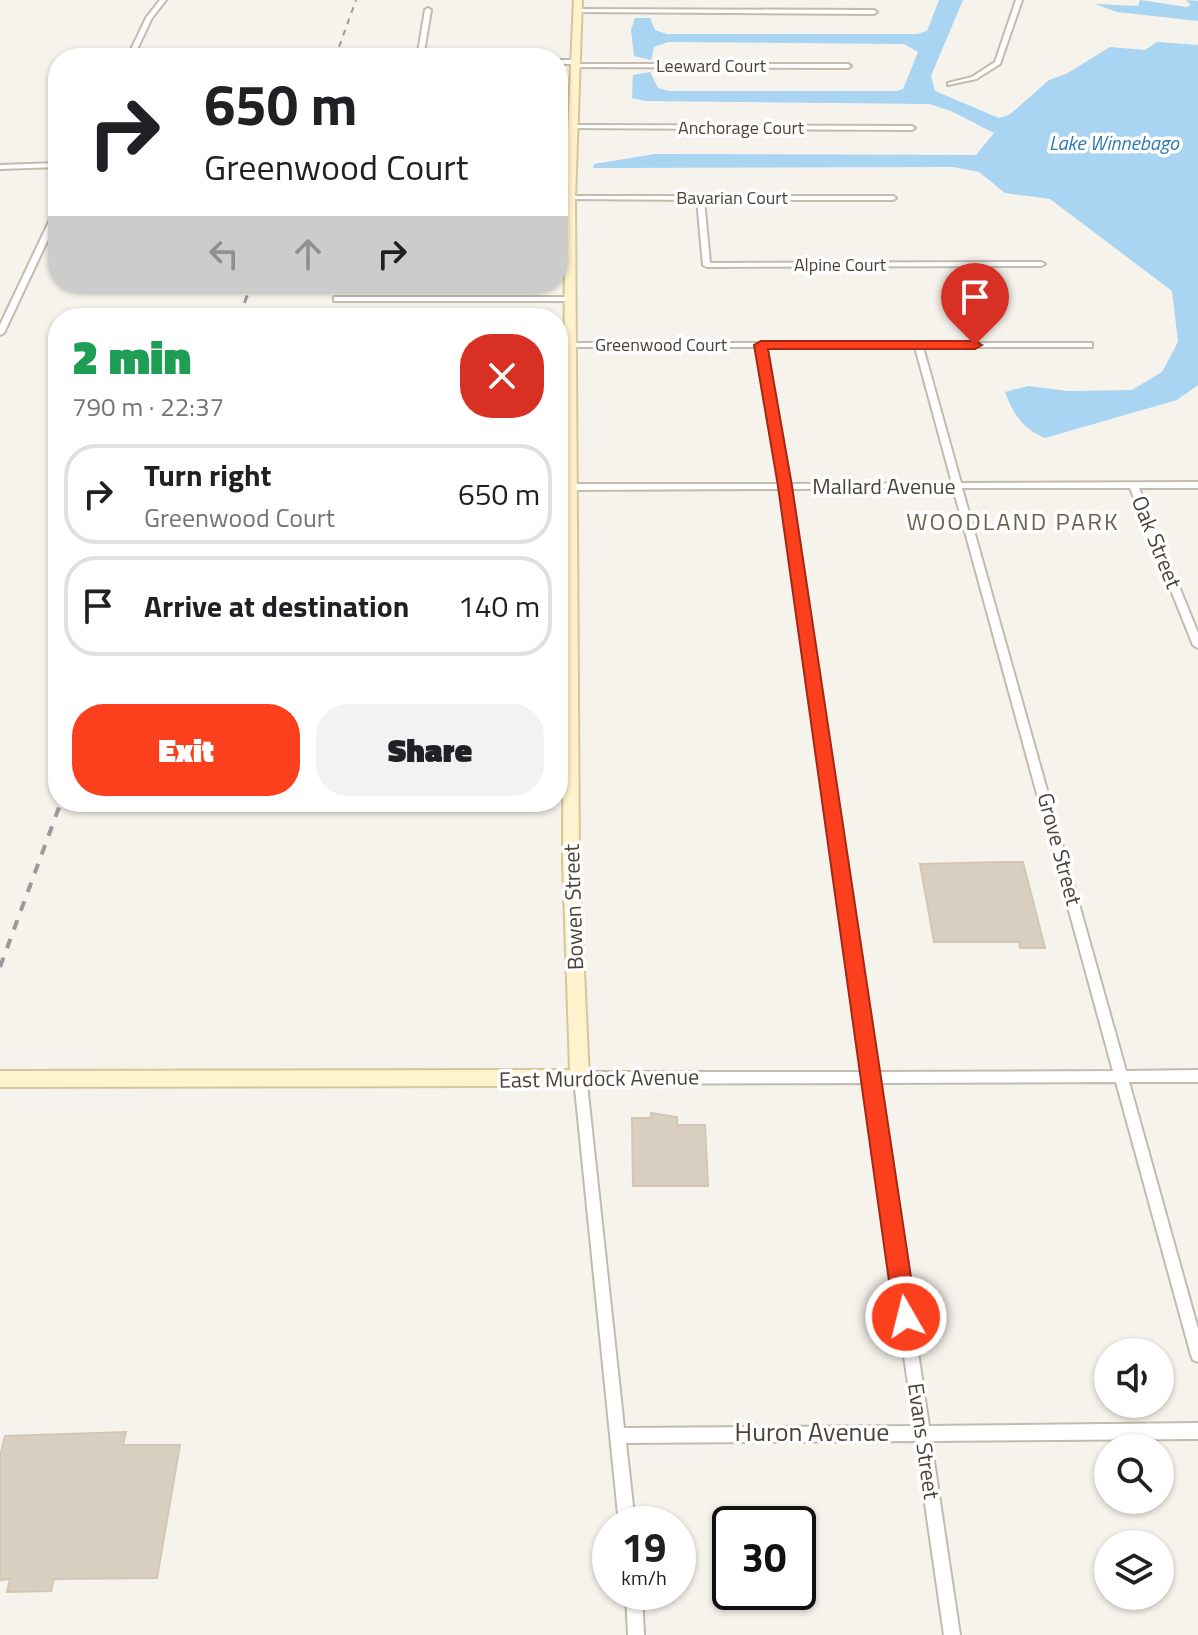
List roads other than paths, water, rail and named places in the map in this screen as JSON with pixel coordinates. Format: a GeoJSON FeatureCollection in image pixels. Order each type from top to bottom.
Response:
{"type":"FeatureCollection","features":[{"type":"Feature","properties":{"kind":"main road","name":"Bowen Street"},"geometry":{"type":"LineString","coordinates":[[568,360],[571,127],[577,6]]}},
{"type":"Feature","properties":{"kind":"main road","name":"Bowen Street"},"geometry":{"type":"LineString","coordinates":[[568,454],[568,510]]}},
{"type":"Feature","properties":{"kind":"main road","name":"Bowen Street"},"geometry":{"type":"LineString","coordinates":[[568,731],[580,1078]]}},
{"type":"Feature","properties":{"kind":"main road","name":"East Murdock Avenue"},"geometry":{"type":"LineString","coordinates":[[0,1079],[580,1078]]}},
{"type":"Feature","properties":{"kind":"street"},"geometry":{"type":"LineString","coordinates":[[135,48],[148,20],[163,0]]}},
{"type":"Feature","properties":{"kind":"street"},"geometry":{"type":"LineString","coordinates":[[950,84],[974,78],[998,63],[1019,0]]}},
{"type":"Feature","properties":{"kind":"street"},"geometry":{"type":"LineString","coordinates":[[577,6],[874,12]]}},
{"type":"Feature","properties":{"kind":"street"},"geometry":{"type":"LineString","coordinates":[[422,48],[428,10]]}},
{"type":"Feature","properties":{"kind":"street","name":"Leeward Court"},"geometry":{"type":"LineString","coordinates":[[568,63],[848,66]]}},
{"type":"Feature","properties":{"kind":"street","name":"Anchorage Court"},"geometry":{"type":"LineString","coordinates":[[571,127],[912,128]]}},
{"type":"Feature","properties":{"kind":"street"},"geometry":{"type":"LineString","coordinates":[[0,167],[48,165]]}},
{"type":"Feature","properties":{"kind":"street","name":"Bavarian Court"},"geometry":{"type":"LineString","coordinates":[[570,198],[893,198]]}},
{"type":"Feature","properties":{"kind":"street","name":"Alpine Court"},"geometry":{"type":"LineString","coordinates":[[700,198],[707,265],[1041,264]]}},
{"type":"Feature","properties":{"kind":"street"},"geometry":{"type":"LineString","coordinates":[[0,333],[48,232]]}},
{"type":"Feature","properties":{"kind":"street"},"geometry":{"type":"LineString","coordinates":[[337,299],[570,299]]}},
{"type":"Feature","properties":{"kind":"street"},"geometry":{"type":"LineString","coordinates":[[0,302],[15,302]]}},
{"type":"Feature","properties":{"kind":"street","name":"Greenwood Court"},"geometry":{"type":"LineString","coordinates":[[570,345],[1089,345]]}},
{"type":"Feature","properties":{"kind":"street","name":"Evans Street"},"geometry":{"type":"LineString","coordinates":[[761,345],[785,486],[952,1635]]}},
{"type":"Feature","properties":{"kind":"street","name":"Grove Street"},"geometry":{"type":"LineString","coordinates":[[918,345],[1198,1355]]}},
{"type":"Feature","properties":{"kind":"street","name":"Oak Street"},"geometry":{"type":"LineString","coordinates":[[1133,485],[1198,645]]}},
{"type":"Feature","properties":{"kind":"street","name":"Mallard Avenue"},"geometry":{"type":"LineString","coordinates":[[570,487],[1198,485]]}},
{"type":"Feature","properties":{"kind":"street","name":"East Murdock Avenue"},"geometry":{"type":"LineString","coordinates":[[580,1078],[1198,1076]]}},
{"type":"Feature","properties":{"kind":"street","name":"Bowen Street"},"geometry":{"type":"LineString","coordinates":[[580,1078],[625,1506]]}},
{"type":"Feature","properties":{"kind":"street","name":"Huron Avenue"},"geometry":{"type":"LineString","coordinates":[[618,1436],[1198,1431]]}},
{"type":"Feature","properties":{"kind":"street"},"geometry":{"type":"LineString","coordinates":[[635,1610],[636,1635]]}},
{"type":"Feature","properties":{"kind":"water","name":"Lake Winnebago"},"geometry":{"type":"Polygon","coordinates":[[[939,0],[963,0],[931,76],[935,91],[999,118],[1009,115],[1049,80],[1066,74],[1110,47],[1145,50],[1157,42],[1198,45],[1198,385],[1177,400],[1045,438],[1030,430],[1016,414],[1005,392],[1028,386],[1068,391],[1132,390],[1162,372],[1178,341],[1172,291],[1050,199],[1005,193],[979,172],[953,167],[593,168],[594,164],[655,154],[976,155],[994,133],[951,111],[929,104],[645,101],[632,98],[633,75],[650,72],[658,88],[669,91],[897,91],[903,89],[918,52],[904,44],[668,42],[654,47],[651,60],[634,56],[631,30],[635,18],[650,18],[655,30],[667,34],[917,34],[927,31],[939,0]]]}},
{"type":"Feature","properties":{"kind":"water"},"geometry":{"type":"Polygon","coordinates":[[[1140,0],[1187,7],[1191,5],[1186,0],[1198,1],[1198,21],[1117,12],[1095,4],[1138,6],[1140,0]]]}},
{"type":"Feature","properties":{"kind":"railway"},"geometry":{"type":"LineString","coordinates":[[339,48],[356,0]]}},
{"type":"Feature","properties":{"kind":"railway"},"geometry":{"type":"LineString","coordinates":[[243,308],[248,292]]}},
{"type":"Feature","properties":{"kind":"railway"},"geometry":{"type":"LineString","coordinates":[[0,967],[57,812]]}},
{"type":"Feature","properties":{"kind":"district","name":"WOODLAND PARK"},"geometry":{"type":"Point","coordinates":[1013,522]}}]}
